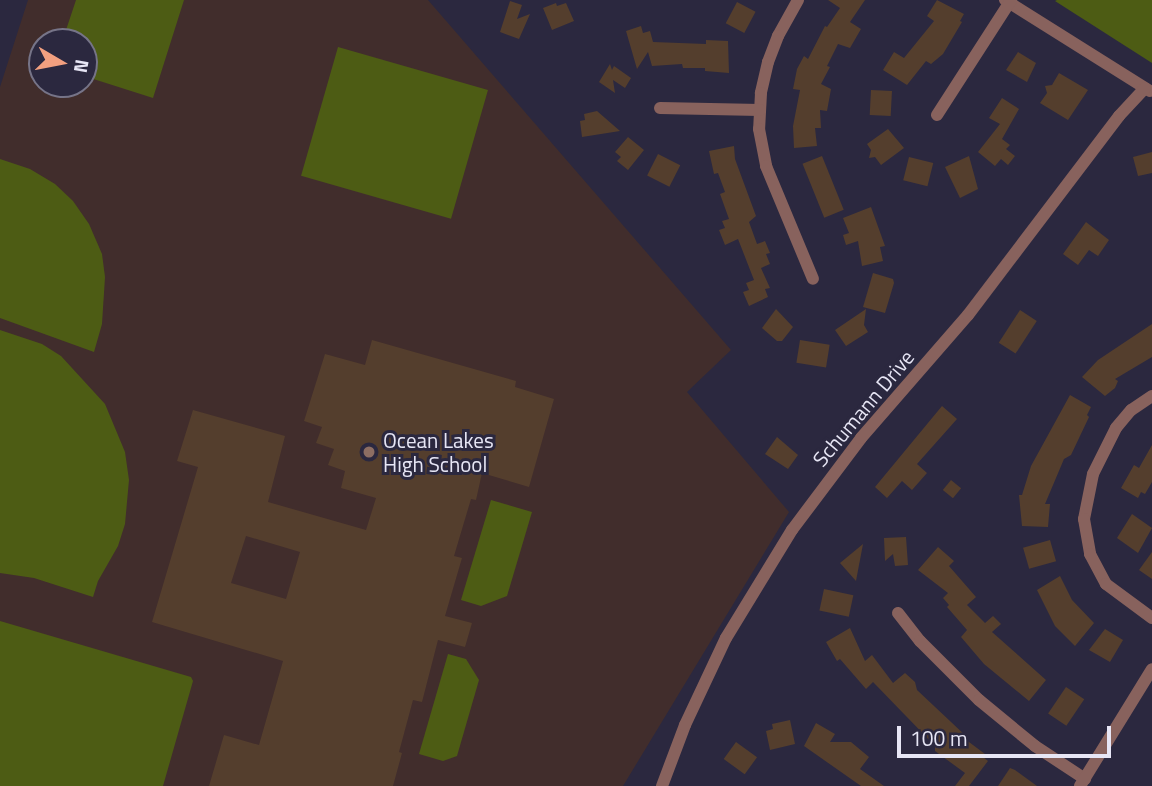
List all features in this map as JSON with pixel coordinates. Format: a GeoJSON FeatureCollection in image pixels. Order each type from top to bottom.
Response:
{"type":"FeatureCollection","features":[{"type":"Feature","properties":{"kind":"street"},"geometry":{"type":"LineString","coordinates":[[799,0],[783,26],[768,62],[760,110],[761,145],[766,166],[813,279]]}},
{"type":"Feature","properties":{"kind":"street"},"geometry":{"type":"LineString","coordinates":[[937,115],[1008,1],[1149,90]]}},
{"type":"Feature","properties":{"kind":"street","name":"Schumann Drive"},"geometry":{"type":"LineString","coordinates":[[662,786],[685,725],[726,638],[792,530],[861,439],[968,315],[1119,116],[1149,90]]}},
{"type":"Feature","properties":{"kind":"street"},"geometry":{"type":"LineString","coordinates":[[660,108],[760,110]]}},
{"type":"Feature","properties":{"kind":"street"},"geometry":{"type":"LineString","coordinates":[[1152,396],[1131,410],[1116,429],[1093,474],[1084,519],[1090,554],[1106,584],[1152,618]]}},
{"type":"Feature","properties":{"kind":"street"},"geometry":{"type":"LineString","coordinates":[[898,613],[930,651],[979,700],[1082,782],[1152,669]]}},
{"type":"Feature","properties":{"kind":"shaded area","name":"Ocean Lakes High School"},"geometry":{"type":"Polygon","coordinates":[[[28,0],[428,0],[731,350],[687,392],[789,512],[623,786],[0,786],[0,87],[28,0]]]}},
{"type":"Feature","properties":{"kind":"green space"},"geometry":{"type":"Polygon","coordinates":[[[76,0],[184,0],[153,98],[98,80],[98,28],[67,28],[76,0]]]}},
{"type":"Feature","properties":{"kind":"green space"},"geometry":{"type":"Polygon","coordinates":[[[1152,0],[1152,63],[1055,1],[1152,0]]]}},
{"type":"Feature","properties":{"kind":"green space"},"geometry":{"type":"Polygon","coordinates":[[[338,47],[488,90],[451,219],[301,176],[338,47]]]}},
{"type":"Feature","properties":{"kind":"green space"},"geometry":{"type":"Polygon","coordinates":[[[0,159],[30,169],[55,184],[73,201],[89,224],[102,254],[105,277],[102,324],[94,352],[0,318],[0,159]]]}},
{"type":"Feature","properties":{"kind":"green space"},"geometry":{"type":"Polygon","coordinates":[[[0,330],[42,344],[61,356],[105,404],[125,452],[129,480],[125,524],[118,546],[98,581],[93,597],[34,578],[0,573],[0,330]]]}},
{"type":"Feature","properties":{"kind":"green space"},"geometry":{"type":"Polygon","coordinates":[[[491,500],[532,512],[507,596],[481,606],[461,600],[491,500]]]}},
{"type":"Feature","properties":{"kind":"green space"},"geometry":{"type":"Polygon","coordinates":[[[0,621],[191,677],[193,681],[163,786],[0,786],[0,621]]]}},
{"type":"Feature","properties":{"kind":"green space"},"geometry":{"type":"Polygon","coordinates":[[[448,654],[466,659],[479,680],[457,756],[443,761],[419,754],[448,654]]]}},
{"type":"Feature","properties":{"kind":"building"},"geometry":{"type":"Polygon","coordinates":[[[828,0],[865,0],[850,22],[861,29],[850,48],[838,44],[827,66],[830,67],[821,84],[831,89],[827,111],[820,110],[821,128],[815,128],[817,146],[794,148],[793,126],[800,90],[793,89],[797,69],[804,56],[808,59],[825,26],[827,27],[840,8],[828,0]]]}},
{"type":"Feature","properties":{"kind":"building"},"geometry":{"type":"Polygon","coordinates":[[[937,0],[964,14],[960,21],[962,22],[943,54],[931,64],[926,61],[907,85],[883,70],[894,52],[904,58],[934,21],[927,16],[937,0]]]}},
{"type":"Feature","properties":{"kind":"building"},"geometry":{"type":"Polygon","coordinates":[[[510,1],[522,5],[517,19],[530,14],[519,39],[500,32],[510,1]]]}},
{"type":"Feature","properties":{"kind":"building"},"geometry":{"type":"Polygon","coordinates":[[[737,2],[756,12],[744,33],[726,23],[737,2]]]}},
{"type":"Feature","properties":{"kind":"building"},"geometry":{"type":"Polygon","coordinates":[[[556,3],[557,6],[566,3],[574,21],[552,30],[543,8],[556,3]]]}},
{"type":"Feature","properties":{"kind":"building"},"geometry":{"type":"Polygon","coordinates":[[[641,26],[643,33],[650,31],[653,42],[706,44],[706,40],[728,41],[729,73],[705,71],[705,68],[683,68],[682,64],[652,66],[648,52],[637,69],[626,31],[641,26]]]}},
{"type":"Feature","properties":{"kind":"building"},"geometry":{"type":"Polygon","coordinates":[[[1018,52],[1036,63],[1027,82],[1006,70],[1018,52]]]}},
{"type":"Feature","properties":{"kind":"building"},"geometry":{"type":"Polygon","coordinates":[[[610,64],[612,70],[614,66],[631,78],[625,88],[613,80],[615,93],[599,82],[610,64]]]}},
{"type":"Feature","properties":{"kind":"building"},"geometry":{"type":"Polygon","coordinates":[[[1059,73],[1088,90],[1068,120],[1040,103],[1047,93],[1045,86],[1052,85],[1059,73]]]}},
{"type":"Feature","properties":{"kind":"building"},"geometry":{"type":"Polygon","coordinates":[[[871,90],[892,91],[891,116],[870,115],[871,90]]]}},
{"type":"Feature","properties":{"kind":"building"},"geometry":{"type":"Polygon","coordinates":[[[1002,98],[1019,109],[1002,139],[1010,145],[1006,149],[1015,156],[1008,165],[1001,159],[995,166],[978,152],[1000,124],[989,118],[1002,98]]]}},
{"type":"Feature","properties":{"kind":"building"},"geometry":{"type":"Polygon","coordinates":[[[597,111],[620,131],[582,137],[580,121],[585,120],[584,114],[597,111]]]}},
{"type":"Feature","properties":{"kind":"building"},"geometry":{"type":"Polygon","coordinates":[[[888,129],[904,148],[881,165],[875,157],[869,158],[871,150],[867,144],[888,129]]]}},
{"type":"Feature","properties":{"kind":"building"},"geometry":{"type":"Polygon","coordinates":[[[628,137],[644,150],[628,170],[617,161],[621,157],[615,152],[628,137]]]}},
{"type":"Feature","properties":{"kind":"building"},"geometry":{"type":"Polygon","coordinates":[[[734,146],[735,159],[756,216],[749,222],[757,244],[765,241],[770,253],[766,254],[770,264],[761,268],[770,288],[765,289],[768,297],[749,306],[743,292],[749,290],[746,283],[754,280],[738,239],[725,245],[719,230],[725,228],[722,221],[729,219],[720,194],[725,192],[718,173],[714,174],[709,151],[734,146]]]}},
{"type":"Feature","properties":{"kind":"building"},"geometry":{"type":"Polygon","coordinates":[[[1152,152],[1152,173],[1138,176],[1133,157],[1152,152]]]}},
{"type":"Feature","properties":{"kind":"building"},"geometry":{"type":"Polygon","coordinates":[[[658,154],[680,165],[669,187],[647,175],[658,154]]]}},
{"type":"Feature","properties":{"kind":"building"},"geometry":{"type":"Polygon","coordinates":[[[822,156],[844,210],[824,218],[803,164],[822,156]]]}},
{"type":"Feature","properties":{"kind":"building"},"geometry":{"type":"Polygon","coordinates":[[[969,156],[978,189],[960,198],[945,167],[969,156]]]}},
{"type":"Feature","properties":{"kind":"building"},"geometry":{"type":"Polygon","coordinates":[[[909,157],[933,163],[927,186],[903,180],[909,157]]]}},
{"type":"Feature","properties":{"kind":"building"},"geometry":{"type":"Polygon","coordinates":[[[871,207],[885,246],[880,247],[883,261],[862,266],[858,241],[846,245],[843,235],[849,233],[843,218],[871,207]]]}},
{"type":"Feature","properties":{"kind":"building"},"geometry":{"type":"Polygon","coordinates":[[[1086,222],[1109,240],[1098,256],[1089,250],[1078,265],[1063,254],[1086,222]]]}},
{"type":"Feature","properties":{"kind":"building"},"geometry":{"type":"Polygon","coordinates":[[[873,273],[893,279],[885,313],[863,307],[873,273]]]}},
{"type":"Feature","properties":{"kind":"building"},"geometry":{"type":"Polygon","coordinates":[[[776,309],[793,327],[782,341],[777,341],[762,328],[776,309]]]}},
{"type":"Feature","properties":{"kind":"building"},"geometry":{"type":"Polygon","coordinates":[[[866,309],[864,325],[868,332],[846,346],[835,330],[866,309]]]}},
{"type":"Feature","properties":{"kind":"building"},"geometry":{"type":"Polygon","coordinates":[[[1020,310],[1037,321],[1016,354],[999,343],[1020,310]]]}},
{"type":"Feature","properties":{"kind":"building"},"geometry":{"type":"Polygon","coordinates":[[[1152,324],[1152,357],[1115,379],[1118,381],[1115,388],[1105,396],[1082,377],[1098,360],[1152,324]]]}},
{"type":"Feature","properties":{"kind":"building"},"geometry":{"type":"Polygon","coordinates":[[[372,340],[516,381],[515,387],[554,399],[529,487],[482,473],[476,500],[471,499],[454,556],[462,558],[445,616],[472,623],[465,647],[438,640],[422,702],[413,700],[393,786],[209,786],[224,735],[259,745],[283,661],[152,622],[198,467],[177,461],[193,410],[285,436],[268,502],[366,530],[376,498],[341,488],[345,471],[328,465],[334,449],[316,443],[322,427],[304,421],[325,354],[365,365],[372,340]],[[246,536],[231,583],[286,599],[300,552],[246,536]]]}},
{"type":"Feature","properties":{"kind":"building"},"geometry":{"type":"Polygon","coordinates":[[[800,340],[830,345],[826,367],[796,363],[800,340]]]}},
{"type":"Feature","properties":{"kind":"building"},"geometry":{"type":"Polygon","coordinates":[[[1070,395],[1091,407],[1087,415],[1089,417],[1071,455],[1064,459],[1045,504],[1050,504],[1048,527],[1022,526],[1019,495],[1022,495],[1031,466],[1070,395]]]}},
{"type":"Feature","properties":{"kind":"building"},"geometry":{"type":"Polygon","coordinates":[[[942,406],[957,419],[917,464],[927,473],[912,490],[902,481],[887,498],[875,487],[942,406]]]}},
{"type":"Feature","properties":{"kind":"building"},"geometry":{"type":"Polygon","coordinates":[[[777,437],[798,455],[788,469],[765,454],[777,437]]]}},
{"type":"Feature","properties":{"kind":"building"},"geometry":{"type":"Polygon","coordinates":[[[1152,445],[1152,482],[1145,494],[1141,492],[1138,498],[1121,488],[1134,465],[1139,468],[1152,445]]]}},
{"type":"Feature","properties":{"kind":"building"},"geometry":{"type":"Polygon","coordinates":[[[951,480],[961,488],[953,498],[943,490],[951,480]]]}},
{"type":"Feature","properties":{"kind":"building"},"geometry":{"type":"Polygon","coordinates":[[[1132,514],[1152,528],[1138,553],[1117,538],[1132,514]]]}},
{"type":"Feature","properties":{"kind":"building"},"geometry":{"type":"Polygon","coordinates":[[[906,537],[908,565],[895,566],[893,554],[885,561],[884,538],[906,537]]]}},
{"type":"Feature","properties":{"kind":"building"},"geometry":{"type":"Polygon","coordinates":[[[1050,540],[1056,561],[1029,569],[1023,548],[1050,540]]]}},
{"type":"Feature","properties":{"kind":"building"},"geometry":{"type":"Polygon","coordinates":[[[863,544],[856,581],[840,563],[863,544]]]}},
{"type":"Feature","properties":{"kind":"building"},"geometry":{"type":"Polygon","coordinates":[[[938,547],[954,561],[949,566],[976,597],[967,605],[985,623],[993,616],[1001,624],[992,632],[1046,680],[1029,701],[984,664],[961,637],[967,630],[947,607],[949,605],[943,598],[948,593],[918,570],[938,547]]]}},
{"type":"Feature","properties":{"kind":"building"},"geometry":{"type":"Polygon","coordinates":[[[1152,552],[1152,579],[1139,570],[1152,552]]]}},
{"type":"Feature","properties":{"kind":"building"},"geometry":{"type":"Polygon","coordinates":[[[1060,576],[1072,600],[1094,623],[1075,646],[1055,626],[1037,590],[1060,576]]]}},
{"type":"Feature","properties":{"kind":"building"},"geometry":{"type":"Polygon","coordinates":[[[824,589],[853,595],[849,617],[819,611],[824,589]]]}},
{"type":"Feature","properties":{"kind":"building"},"geometry":{"type":"Polygon","coordinates":[[[850,628],[865,661],[872,655],[893,683],[905,673],[915,682],[917,690],[967,737],[965,739],[985,754],[983,757],[988,761],[969,786],[955,786],[965,773],[935,751],[935,746],[873,682],[866,689],[840,659],[837,661],[826,642],[850,628]]]}},
{"type":"Feature","properties":{"kind":"building"},"geometry":{"type":"Polygon","coordinates":[[[1105,629],[1123,640],[1110,662],[1089,650],[1105,629]]]}},
{"type":"Feature","properties":{"kind":"building"},"geometry":{"type":"Polygon","coordinates":[[[1066,687],[1084,699],[1066,726],[1048,714],[1066,687]]]}},
{"type":"Feature","properties":{"kind":"building"},"geometry":{"type":"Polygon","coordinates":[[[790,720],[795,744],[770,750],[766,731],[773,729],[772,724],[790,720]]]}},
{"type":"Feature","properties":{"kind":"building"},"geometry":{"type":"Polygon","coordinates":[[[816,723],[835,734],[830,742],[851,742],[869,757],[860,769],[884,786],[861,786],[804,746],[816,723]]]}},
{"type":"Feature","properties":{"kind":"building"},"geometry":{"type":"Polygon","coordinates":[[[736,742],[757,757],[745,774],[724,759],[736,742]]]}},
{"type":"Feature","properties":{"kind":"building"},"geometry":{"type":"Polygon","coordinates":[[[1010,768],[1015,770],[1037,786],[998,786],[1010,768]]]}},
{"type":"Feature","properties":{"kind":"place","name":"Ocean Lakes High School"},"geometry":{"type":"Point","coordinates":[369,452]}}]}
